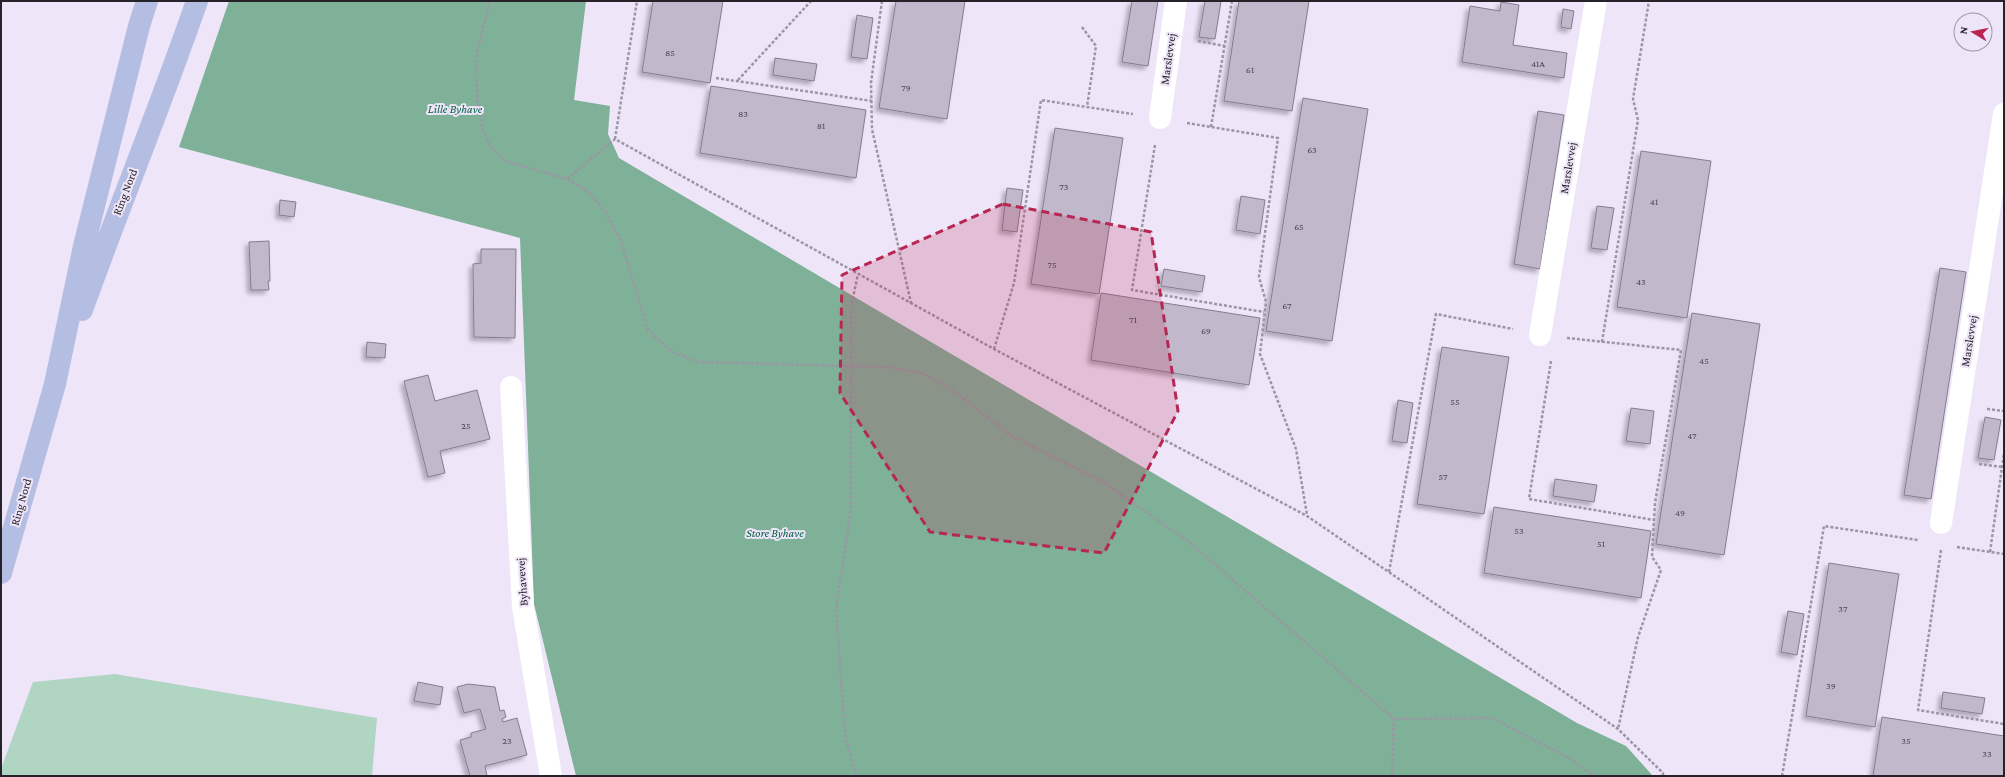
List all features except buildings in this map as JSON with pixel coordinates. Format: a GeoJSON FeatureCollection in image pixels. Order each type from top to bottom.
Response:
{"type":"FeatureCollection","features":[{"type":"Feature","properties":{"kind":"main road","name":"Ring Nord"},"geometry":{"type":"LineString","coordinates":[[55,384],[84,246],[139,26],[147,1]]}},
{"type":"Feature","properties":{"kind":"main road","name":"Ring Nord"},"geometry":{"type":"LineString","coordinates":[[1,573],[55,384],[116,215],[172,73],[197,1]]}},
{"type":"Feature","properties":{"kind":"street","name":"Marslevvej"},"geometry":{"type":"LineString","coordinates":[[1160,118],[1176,1]]}},
{"type":"Feature","properties":{"kind":"street","name":"Marslevvej"},"geometry":{"type":"LineString","coordinates":[[1548,336],[1596,1]]}},
{"type":"Feature","properties":{"kind":"street","name":"Marslevvej"},"geometry":{"type":"LineString","coordinates":[[1941,534],[2000,160],[2004,114]]}},
{"type":"Feature","properties":{"kind":"street","name":"Byhavevej"},"geometry":{"type":"LineString","coordinates":[[511,387],[523,607],[551,776]]}},
{"type":"Feature","properties":{"kind":"path"},"geometry":{"type":"LineString","coordinates":[[490,1],[476,56],[477,97],[483,131],[490,146],[505,161],[567,178],[586,190],[605,211],[621,241],[648,330],[671,351],[697,362],[852,365],[888,367],[921,373],[950,388],[1010,435],[1104,483],[1189,542],[1394,719],[1492,718],[1569,758],[1594,776]]}},
{"type":"Feature","properties":{"kind":"path"},"geometry":{"type":"LineString","coordinates":[[567,178],[614,139],[637,1]]}},
{"type":"Feature","properties":{"kind":"path"},"geometry":{"type":"LineString","coordinates":[[738,80],[811,1]]}},
{"type":"Feature","properties":{"kind":"path"},"geometry":{"type":"LineString","coordinates":[[882,1],[870,83],[872,101],[872,129],[911,304]]}},
{"type":"Feature","properties":{"kind":"path"},"geometry":{"type":"LineString","coordinates":[[1212,127],[1232,1]]}},
{"type":"Feature","properties":{"kind":"path"},"geometry":{"type":"LineString","coordinates":[[1602,342],[1638,120],[1633,99],[1649,1]]}},
{"type":"Feature","properties":{"kind":"path"},"geometry":{"type":"LineString","coordinates":[[1082,27],[1096,46],[1087,107]]}},
{"type":"Feature","properties":{"kind":"path"},"geometry":{"type":"LineString","coordinates":[[716,78],[738,80],[872,101]]}},
{"type":"Feature","properties":{"kind":"path"},"geometry":{"type":"LineString","coordinates":[[994,349],[1014,283],[1041,100],[1278,138],[1259,277],[1266,302],[1260,354],[1296,449],[1307,516]]}},
{"type":"Feature","properties":{"kind":"path"},"geometry":{"type":"LineString","coordinates":[[1160,118],[1132,290],[1264,312]]}},
{"type":"Feature","properties":{"kind":"path"},"geometry":{"type":"LineString","coordinates":[[614,139],[911,304],[1307,516],[1618,729],[1663,773],[1663,776]]}},
{"type":"Feature","properties":{"kind":"path"},"geometry":{"type":"LineString","coordinates":[[856,776],[845,736],[836,609],[851,509],[851,307],[858,274]]}},
{"type":"Feature","properties":{"kind":"path"},"geometry":{"type":"LineString","coordinates":[[1389,572],[1436,314],[1548,336],[1681,350],[1655,503],[1652,557],[1661,570],[1638,637],[1618,729]]}},
{"type":"Feature","properties":{"kind":"path"},"geometry":{"type":"LineString","coordinates":[[1548,336],[1529,499],[1654,520]]}},
{"type":"Feature","properties":{"kind":"path"},"geometry":{"type":"LineString","coordinates":[[1990,552],[2004,453]]}},
{"type":"Feature","properties":{"kind":"path"},"geometry":{"type":"LineString","coordinates":[[1782,776],[1824,526],[1941,534],[1990,552],[2004,554]]}},
{"type":"Feature","properties":{"kind":"path"},"geometry":{"type":"LineString","coordinates":[[1941,534],[1918,710],[2004,724]]}},
{"type":"Feature","properties":{"kind":"path"},"geometry":{"type":"LineString","coordinates":[[1392,776],[1394,719]]}},
{"type":"Feature","properties":{"kind":"highlighted area"},"geometry":{"type":"Polygon","coordinates":[[[1003,204],[1151,232],[1178,411],[1104,553],[930,532],[840,393],[842,275],[1003,204]]]}},
{"type":"Feature","properties":{"kind":"green space","name":"Store Byhave"},"geometry":{"type":"Polygon","coordinates":[[[229,1],[586,1],[574,100],[610,106],[608,134],[619,158],[1577,723],[1626,746],[1653,776],[576,776],[534,604],[520,238],[179,147],[229,1]]]}},
{"type":"Feature","properties":{"kind":"green space"},"geometry":{"type":"Polygon","coordinates":[[[115,674],[377,718],[372,776],[1,776],[1,769],[33,682],[115,674]]]}},
{"type":"Feature","properties":{"kind":"park label","name":"Lille Byhave"},"geometry":{"type":"Point","coordinates":[455,109]}}]}
